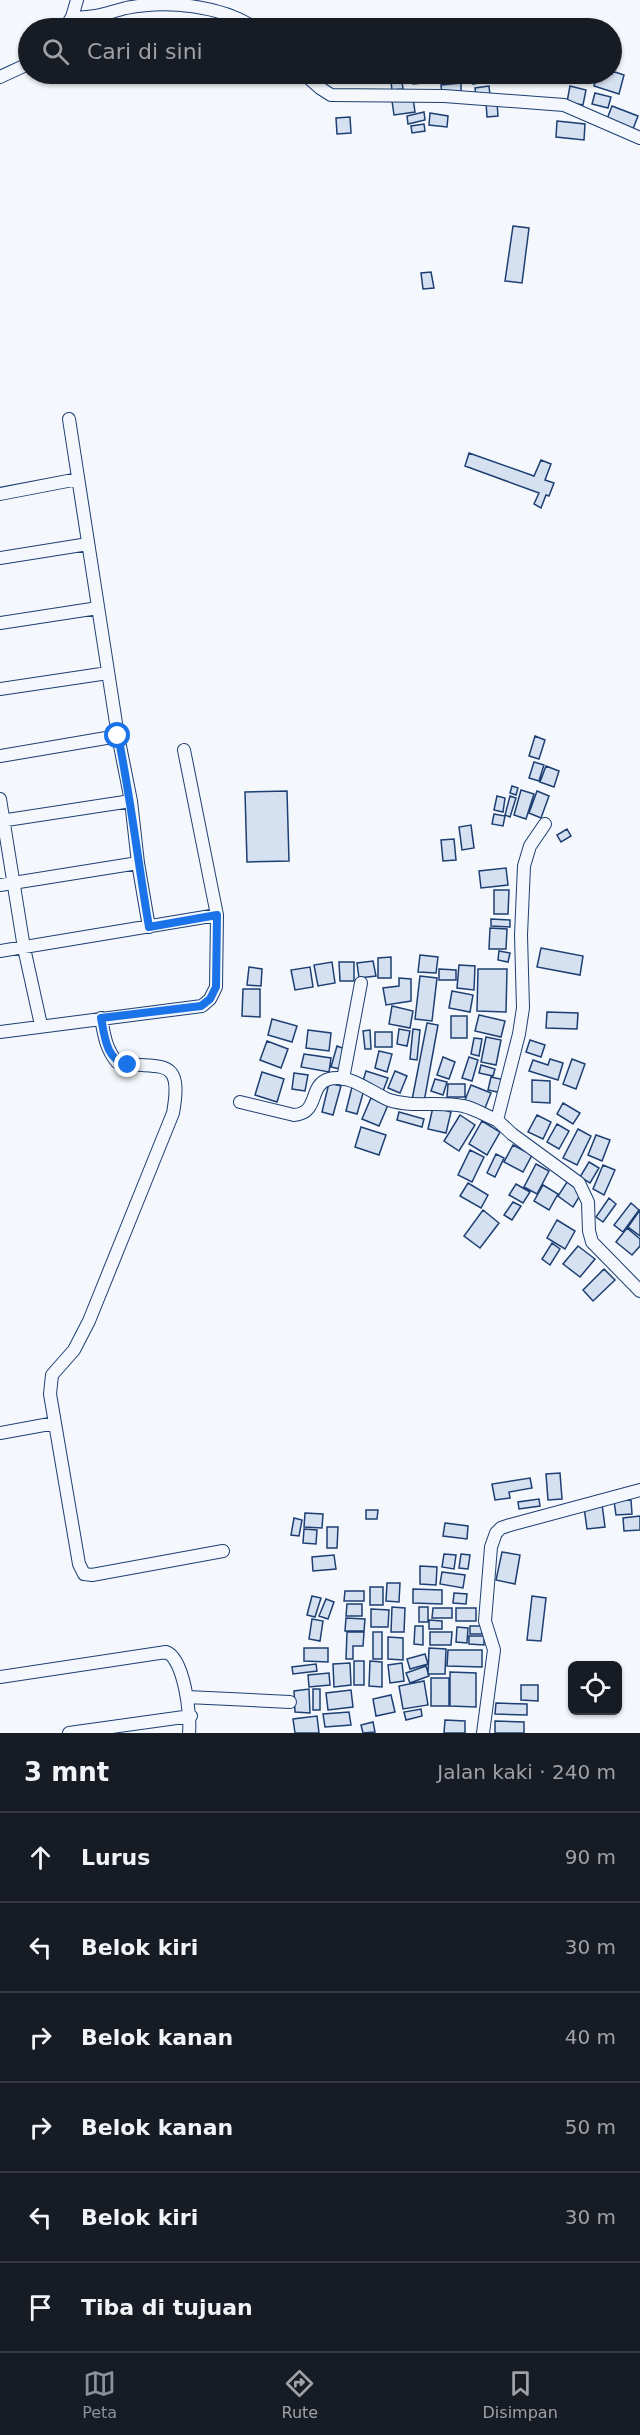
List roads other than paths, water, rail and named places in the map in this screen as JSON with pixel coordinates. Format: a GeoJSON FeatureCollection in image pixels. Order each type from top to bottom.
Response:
{"type":"FeatureCollection","features":[{"type":"Feature","properties":{"kind":"street"},"geometry":{"type":"LineString","coordinates":[[77,0],[72,16],[82,18]]}},
{"type":"Feature","properties":{"kind":"street"},"geometry":{"type":"LineString","coordinates":[[91,18],[126,8],[185,5],[234,18]]}},
{"type":"Feature","properties":{"kind":"street"},"geometry":{"type":"LineString","coordinates":[[0,77],[18,69]]}},
{"type":"Feature","properties":{"kind":"street"},"geometry":{"type":"LineString","coordinates":[[315,84],[331,95],[444,96],[564,105],[640,138]]}},
{"type":"Feature","properties":{"kind":"street"},"geometry":{"type":"LineString","coordinates":[[69,419],[149,927]]}},
{"type":"Feature","properties":{"kind":"street"},"geometry":{"type":"LineString","coordinates":[[0,494],[78,480]]}},
{"type":"Feature","properties":{"kind":"street"},"geometry":{"type":"LineString","coordinates":[[0,558],[88,544]]}},
{"type":"Feature","properties":{"kind":"street"},"geometry":{"type":"LineString","coordinates":[[0,623],[98,608]]}},
{"type":"Feature","properties":{"kind":"street"},"geometry":{"type":"LineString","coordinates":[[0,689],[108,673]]}},
{"type":"Feature","properties":{"kind":"street"},"geometry":{"type":"LineString","coordinates":[[0,756],[118,736]]}},
{"type":"Feature","properties":{"kind":"street"},"geometry":{"type":"LineString","coordinates":[[0,1032],[201,1006],[210,999],[216,987],[217,915],[184,750]]}},
{"type":"Feature","properties":{"kind":"street"},"geometry":{"type":"LineString","coordinates":[[0,799],[24,948],[41,1025]]}},
{"type":"Feature","properties":{"kind":"street"},"geometry":{"type":"LineString","coordinates":[[2,821],[130,801]]}},
{"type":"Feature","properties":{"kind":"street"},"geometry":{"type":"LineString","coordinates":[[496,1120],[519,1034],[523,1008],[521,935],[524,866],[530,846],[545,824]]}},
{"type":"Feature","properties":{"kind":"street"},"geometry":{"type":"LineString","coordinates":[[0,885],[138,863]]}},
{"type":"Feature","properties":{"kind":"street"},"geometry":{"type":"LineString","coordinates":[[0,951],[217,915]]}},
{"type":"Feature","properties":{"kind":"street"},"geometry":{"type":"LineString","coordinates":[[343,1079],[361,983]]}},
{"type":"Feature","properties":{"kind":"street"},"geometry":{"type":"LineString","coordinates":[[101,1018],[105,1042],[117,1062],[162,1065],[169,1069],[175,1085],[175,1099],[173,1113],[89,1321],[74,1350],[52,1375],[50,1394],[79,1564],[84,1574],[92,1575],[223,1551]]}},
{"type":"Feature","properties":{"kind":"street"},"geometry":{"type":"LineString","coordinates":[[240,1102],[301,1115],[310,1108],[318,1087],[330,1078],[343,1079],[397,1102],[465,1106],[496,1120],[579,1183],[588,1202],[589,1231],[592,1242],[640,1291]]}},
{"type":"Feature","properties":{"kind":"street"},"geometry":{"type":"LineString","coordinates":[[0,1433],[55,1423]]}},
{"type":"Feature","properties":{"kind":"street"},"geometry":{"type":"LineString","coordinates":[[483,1733],[494,1650],[485,1621],[491,1546],[496,1533],[501,1528],[510,1525],[640,1490]]}},
{"type":"Feature","properties":{"kind":"street"},"geometry":{"type":"LineString","coordinates":[[0,1677],[165,1652],[171,1654],[176,1660],[187,1697],[190,1716],[189,1733]]}},
{"type":"Feature","properties":{"kind":"street"},"geometry":{"type":"LineString","coordinates":[[187,1697],[291,1702]]}},
{"type":"Feature","properties":{"kind":"street"},"geometry":{"type":"LineString","coordinates":[[69,1733],[190,1716]]}}]}
